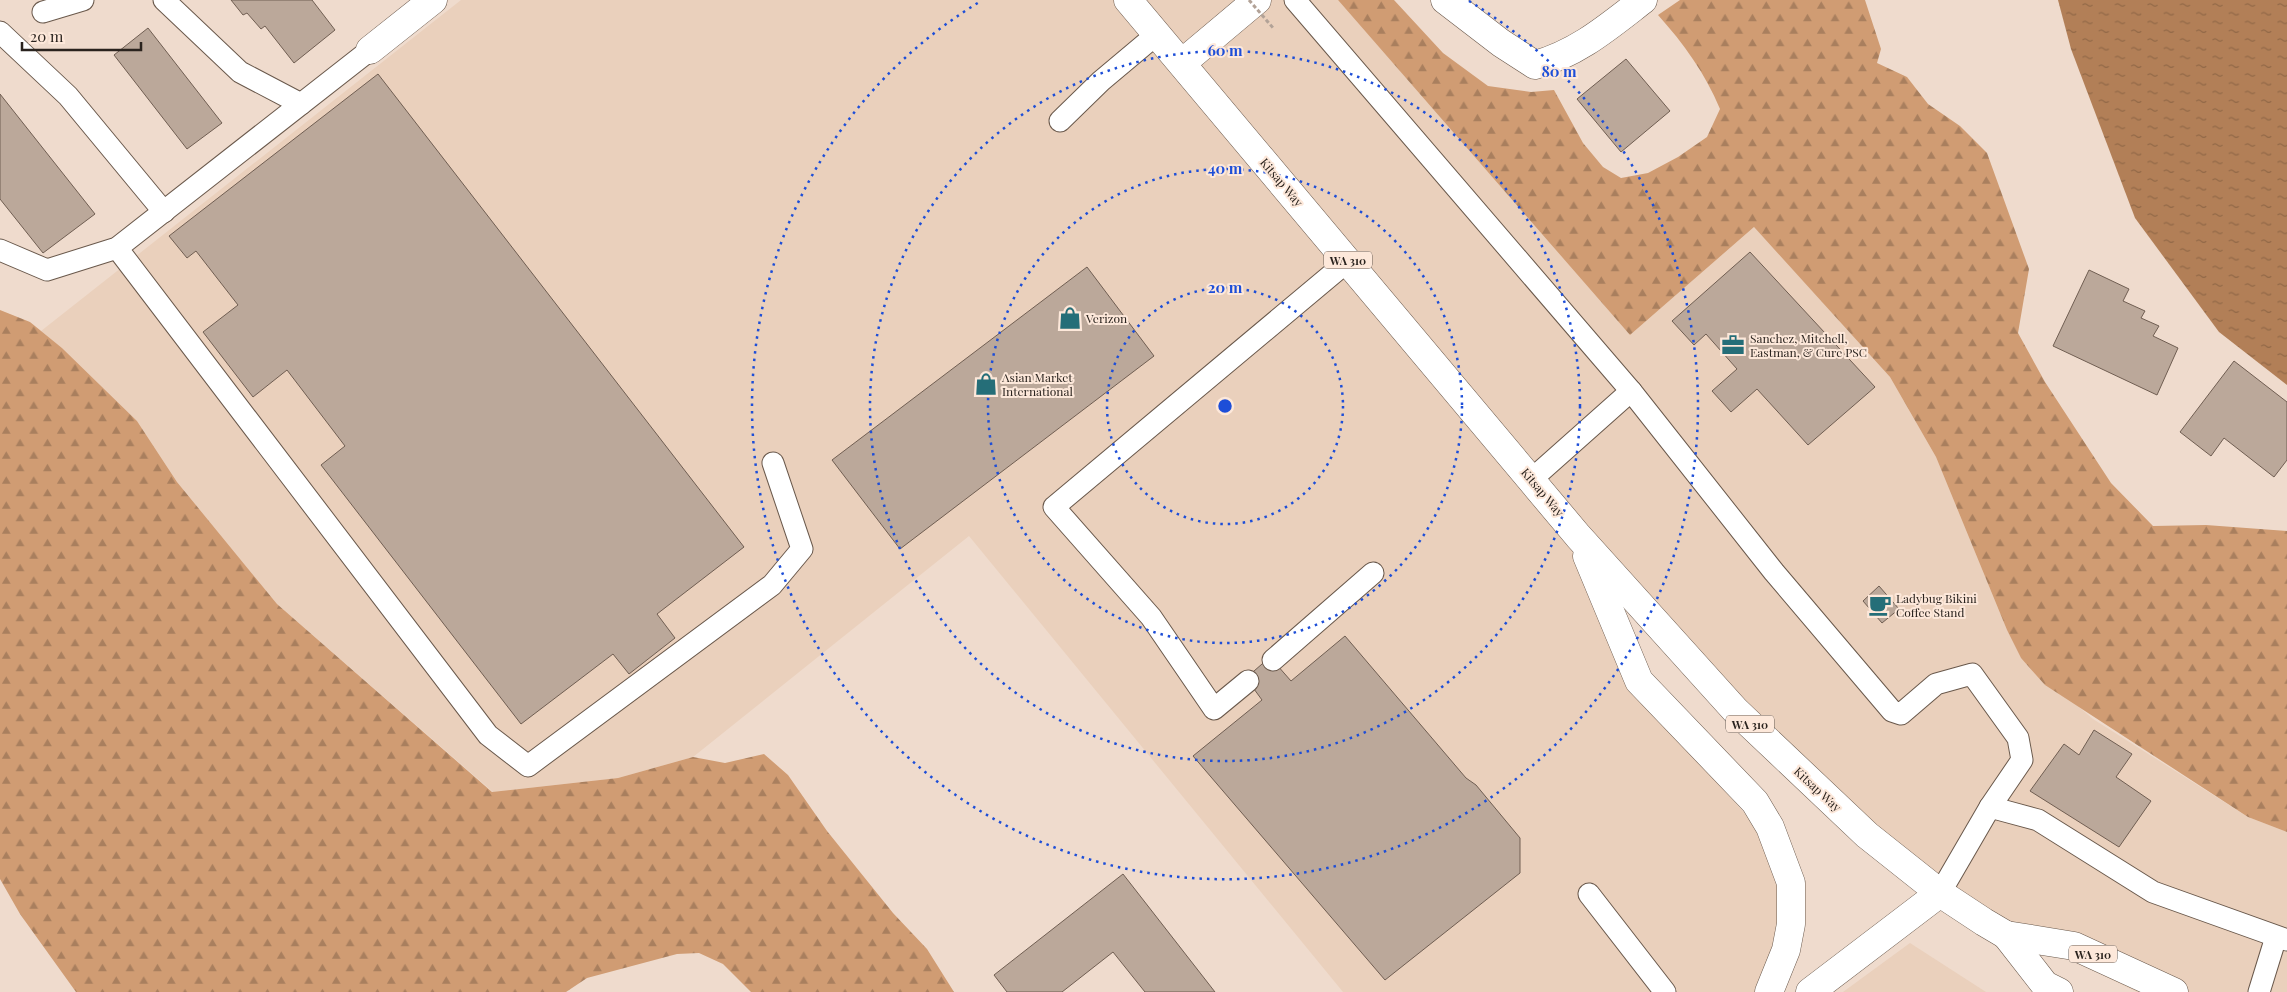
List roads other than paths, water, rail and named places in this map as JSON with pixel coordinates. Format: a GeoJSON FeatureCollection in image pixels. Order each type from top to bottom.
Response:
{"type":"FeatureCollection","features":[{"type":"Feature","properties":{"kind":"main road"},"geometry":{"type":"LineString","coordinates":[[370,50],[433,0]]}},
{"type":"Feature","properties":{"kind":"main road","name":"Kitsap Way"},"geometry":{"type":"LineString","coordinates":[[1128,0],[1578,536],[1735,710],[1866,835],[1940,893],[2006,935],[2045,985],[2059,992]]}},
{"type":"Feature","properties":{"kind":"main road"},"geometry":{"type":"LineString","coordinates":[[1182,63],[1257,0]]}},
{"type":"Feature","properties":{"kind":"main road"},"geometry":{"type":"LineString","coordinates":[[1445,0],[1501,43],[1535,65],[1560,58],[1599,34],[1643,0]]}},
{"type":"Feature","properties":{"kind":"main road"},"geometry":{"type":"LineString","coordinates":[[1578,536],[1639,680],[1755,802],[1770,827],[1791,883],[1791,924],[1786,950],[1769,992]]}},
{"type":"Feature","properties":{"kind":"main road"},"geometry":{"type":"LineString","coordinates":[[1810,992],[1940,893]]}},
{"type":"Feature","properties":{"kind":"main road","name":"Kitsap Way"},"geometry":{"type":"LineString","coordinates":[[2006,935],[2074,946],[2174,992]]}},
{"type":"Feature","properties":{"kind":"lane"},"geometry":{"type":"LineString","coordinates":[[43,12],[83,0]]}},
{"type":"Feature","properties":{"kind":"lane"},"geometry":{"type":"LineString","coordinates":[[164,0],[240,72],[301,104]]}},
{"type":"Feature","properties":{"kind":"lane"},"geometry":{"type":"LineString","coordinates":[[1295,0],[1631,391],[1774,572],[1892,711],[1901,714],[1936,684],[1972,674],[2018,738],[2022,760],[1990,807],[1940,893]]}},
{"type":"Feature","properties":{"kind":"lane"},"geometry":{"type":"LineString","coordinates":[[0,32],[68,96],[164,212]]}},
{"type":"Feature","properties":{"kind":"lane"},"geometry":{"type":"LineString","coordinates":[[1060,121],[1100,81],[1157,34]]}},
{"type":"Feature","properties":{"kind":"lane"},"geometry":{"type":"LineString","coordinates":[[0,250],[47,270],[117,248],[370,50]]}},
{"type":"Feature","properties":{"kind":"lane"},"geometry":{"type":"LineString","coordinates":[[117,248],[488,735],[528,766],[772,585],[802,548],[773,463]]}},
{"type":"Feature","properties":{"kind":"lane"},"geometry":{"type":"LineString","coordinates":[[1248,681],[1214,709],[1151,618],[1054,507],[1348,261]]}},
{"type":"Feature","properties":{"kind":"lane"},"geometry":{"type":"LineString","coordinates":[[1532,479],[1631,391]]}},
{"type":"Feature","properties":{"kind":"lane"},"geometry":{"type":"LineString","coordinates":[[1273,660],[1373,573]]}},
{"type":"Feature","properties":{"kind":"lane"},"geometry":{"type":"LineString","coordinates":[[1990,807],[2038,820],[2153,892],[2282,938],[2259,992]]}},
{"type":"Feature","properties":{"kind":"lane"},"geometry":{"type":"LineString","coordinates":[[1589,894],[1665,992]]}},
{"type":"Feature","properties":{"kind":"water"},"geometry":{"type":"Polygon","coordinates":[[[2058,0],[2287,0],[2287,385],[2219,332],[2135,218],[2071,49],[2058,0]]]}},
{"type":"Feature","properties":{"kind":"place","name":"Verizon"},"geometry":{"type":"Point","coordinates":[1070,318]}},
{"type":"Feature","properties":{"kind":"place","name":"Sanchez, Mitchell, Eastman, & Cure PSC"},"geometry":{"type":"Point","coordinates":[1733,345]}},
{"type":"Feature","properties":{"kind":"place","name":"Asian Market International"},"geometry":{"type":"Point","coordinates":[986,384]}},
{"type":"Feature","properties":{"kind":"place","name":"Ladybug Bikini Coffee Stand"},"geometry":{"type":"Point","coordinates":[1880,605]}}]}
